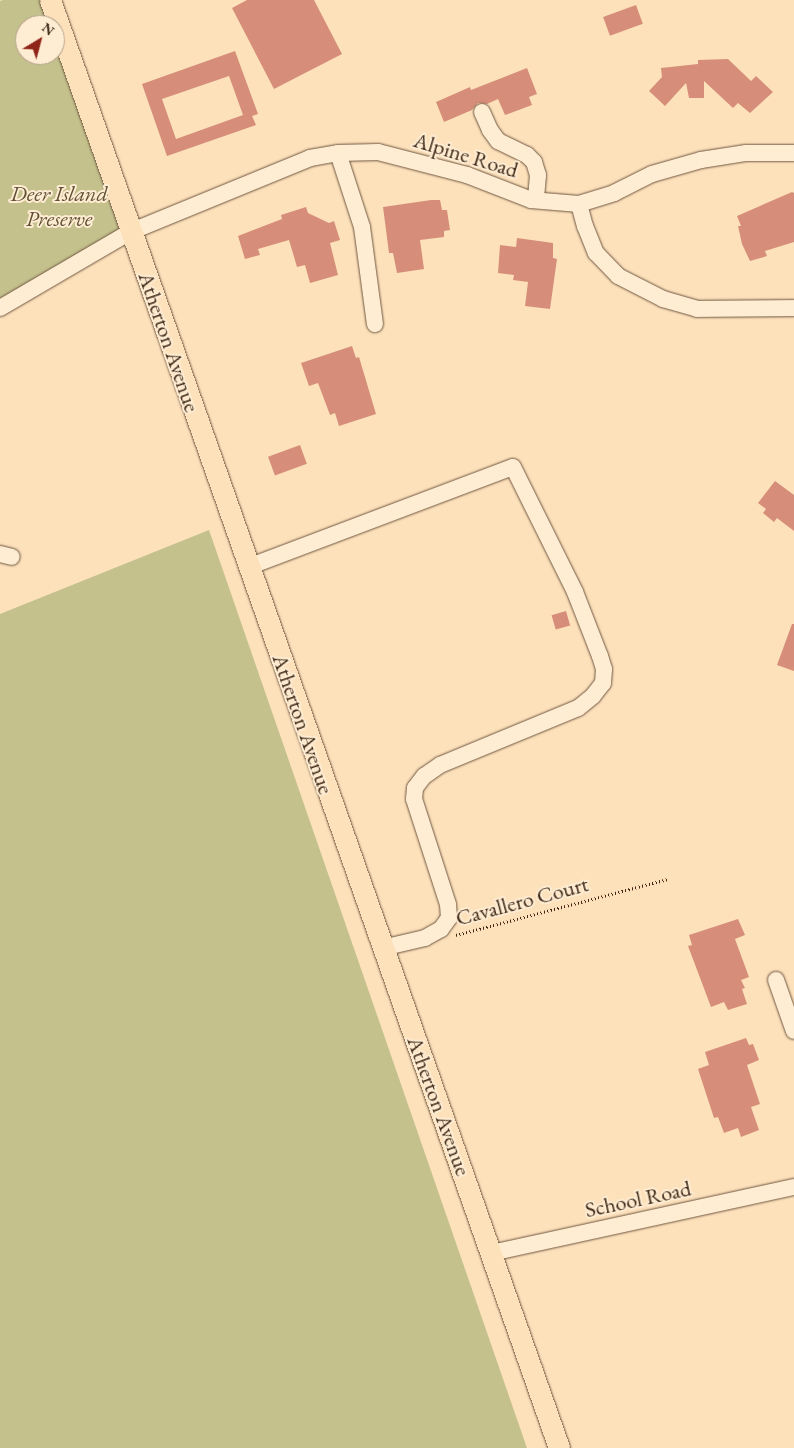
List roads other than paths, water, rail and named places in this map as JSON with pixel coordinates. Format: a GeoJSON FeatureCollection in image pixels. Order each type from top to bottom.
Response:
{"type":"FeatureCollection","features":[{"type":"Feature","properties":{"kind":"main road","name":"Atherton Avenue"},"geometry":{"type":"LineString","coordinates":[[50,0],[559,1448]]}},
{"type":"Feature","properties":{"kind":"street"},"geometry":{"type":"LineString","coordinates":[[482,112],[490,130],[498,141],[527,155],[534,162],[538,174],[536,200]]}},
{"type":"Feature","properties":{"kind":"street","name":"Alpine Road"},"geometry":{"type":"LineString","coordinates":[[0,308],[130,232],[310,158],[338,153],[378,152],[467,175],[536,200],[579,204],[614,193],[652,174],[702,160],[746,153],[794,153]]}},
{"type":"Feature","properties":{"kind":"street"},"geometry":{"type":"LineString","coordinates":[[338,153],[362,227],[375,324]]}},
{"type":"Feature","properties":{"kind":"street"},"geometry":{"type":"LineString","coordinates":[[579,204],[585,226],[596,253],[618,276],[663,299],[697,309],[794,308]]}},
{"type":"Feature","properties":{"kind":"street"},"geometry":{"type":"LineString","coordinates":[[248,567],[512,467],[575,592],[600,656],[604,668],[603,683],[593,696],[578,708],[440,765],[424,776],[415,788],[414,799],[448,904],[449,918],[441,929],[425,938],[382,948]]}},
{"type":"Feature","properties":{"kind":"street"},"geometry":{"type":"LineString","coordinates":[[776,980],[794,1030]]}},
{"type":"Feature","properties":{"kind":"street","name":"School Road"},"geometry":{"type":"LineString","coordinates":[[491,1253],[794,1188]]}},
{"type":"Feature","properties":{"kind":"park label","name":"Deer Island Preserve"},"geometry":{"type":"Point","coordinates":[59,206]}}]}
